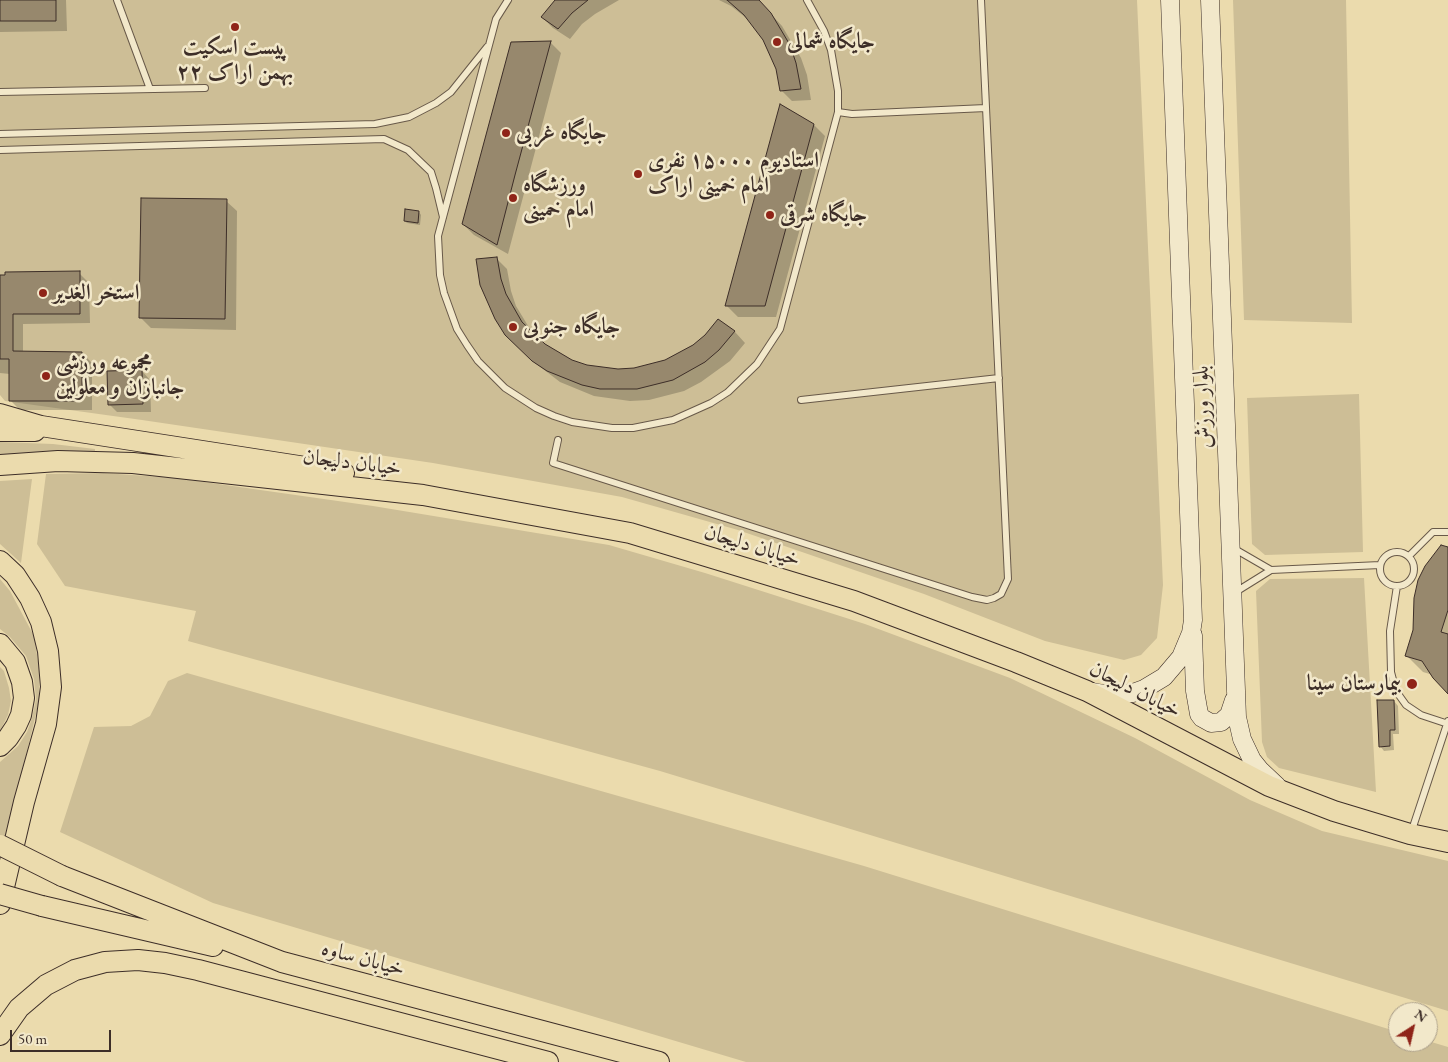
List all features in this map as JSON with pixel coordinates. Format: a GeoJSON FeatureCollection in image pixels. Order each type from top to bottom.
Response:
{"type":"FeatureCollection","features":[{"type":"Feature","properties":{"kind":"main road","name":"بلوار ورزش"},"geometry":{"type":"LineString","coordinates":[[1087,691],[1098,694],[1121,695],[1144,689],[1154,684],[1181,657],[1189,639],[1193,620],[1170,0]]}},
{"type":"Feature","properties":{"kind":"main road","name":"بلوار ورزش"},"geometry":{"type":"LineString","coordinates":[[1210,0],[1236,694],[1239,728],[1246,750],[1260,770],[1268,779],[1288,793]]}},
{"type":"Feature","properties":{"kind":"main road"},"geometry":{"type":"LineString","coordinates":[[0,414],[41,426],[346,473],[423,495]]}},
{"type":"Feature","properties":{"kind":"main road"},"geometry":{"type":"LineString","coordinates":[[0,431],[72,431]]}},
{"type":"Feature","properties":{"kind":"main road","name":"خیابان دلیجان"},"geometry":{"type":"LineString","coordinates":[[0,465],[58,461],[134,463],[423,495],[639,536],[854,601],[1087,691],[1269,786],[1334,811],[1410,834],[1448,842]]}},
{"type":"Feature","properties":{"kind":"main road"},"geometry":{"type":"LineString","coordinates":[[0,561],[20,582],[41,622],[48,651],[50,687],[46,724],[24,802],[0,904]]}},
{"type":"Feature","properties":{"kind":"main road"},"geometry":{"type":"LineString","coordinates":[[1193,620],[1195,691],[1198,714],[1210,723],[1221,722],[1229,715],[1236,694]]}},
{"type":"Feature","properties":{"kind":"main road"},"geometry":{"type":"LineString","coordinates":[[0,644],[15,662],[22,682],[24,698],[21,715],[16,726],[0,746]]}},
{"type":"Feature","properties":{"kind":"main road","name":"خیابان ساوه"},"geometry":{"type":"LineString","coordinates":[[0,845],[62,876],[282,962],[659,1062]]}},
{"type":"Feature","properties":{"kind":"main road"},"geometry":{"type":"LineString","coordinates":[[0,894],[42,906],[282,962]]}},
{"type":"Feature","properties":{"kind":"main road"},"geometry":{"type":"LineString","coordinates":[[0,1034],[20,1008],[46,985],[74,970],[106,962],[138,960],[198,970],[548,1062]]}},
{"type":"Feature","properties":{"kind":"lane"},"geometry":{"type":"LineString","coordinates":[[117,0],[150,89]]}},
{"type":"Feature","properties":{"kind":"lane"},"geometry":{"type":"LineString","coordinates":[[508,0],[496,19],[438,236],[440,275],[450,311],[457,328],[472,353],[505,388],[528,403],[554,416],[572,422],[592,426],[633,428],[673,420],[705,406],[728,392],[757,364],[780,329],[838,112],[838,91],[831,50],[824,31],[807,0]]}},
{"type":"Feature","properties":{"kind":"lane"},"geometry":{"type":"LineString","coordinates":[[558,440],[553,463],[953,591],[987,600],[1001,594],[1008,579],[981,0]]}},
{"type":"Feature","properties":{"kind":"lane"},"geometry":{"type":"LineString","coordinates":[[0,134],[374,124],[409,117],[436,103],[451,92],[490,44]]}},
{"type":"Feature","properties":{"kind":"lane"},"geometry":{"type":"LineString","coordinates":[[0,92],[206,88]]}},
{"type":"Feature","properties":{"kind":"lane"},"geometry":{"type":"LineString","coordinates":[[838,112],[852,114],[986,108]]}},
{"type":"Feature","properties":{"kind":"lane"},"geometry":{"type":"LineString","coordinates":[[0,150],[384,140],[408,150],[431,172],[443,218]]}},
{"type":"Feature","properties":{"kind":"lane"},"geometry":{"type":"LineString","coordinates":[[801,400],[999,378]]}},
{"type":"Feature","properties":{"kind":"lane"},"geometry":{"type":"LineString","coordinates":[[1409,556],[1433,532],[1448,532]]}},
{"type":"Feature","properties":{"kind":"lane"},"geometry":{"type":"LineString","coordinates":[[1231,546],[1271,570]]}},
{"type":"Feature","properties":{"kind":"lane"},"geometry":{"type":"LineString","coordinates":[[1392,553],[1404,553],[1409,556],[1414,567],[1412,578],[1408,583],[1396,586],[1391,585],[1382,577],[1380,565],[1392,553]]}},
{"type":"Feature","properties":{"kind":"lane"},"geometry":{"type":"LineString","coordinates":[[1233,594],[1271,570],[1380,565]]}},
{"type":"Feature","properties":{"kind":"lane"},"geometry":{"type":"LineString","coordinates":[[1396,586],[1390,631],[1391,672],[1396,691],[1406,705],[1421,715],[1448,723],[1410,834]]}},
{"type":"Feature","properties":{"kind":"shaded area","name":"ورزشگاه امام خمینی"},"geometry":{"type":"Polygon","coordinates":[[[0,0],[1137,0],[1163,585],[1157,638],[1141,655],[1124,660],[1045,641],[924,594],[738,530],[622,497],[433,463],[5,401],[0,395],[0,0]]]}},
{"type":"Feature","properties":{"kind":"shaded area"},"geometry":{"type":"Polygon","coordinates":[[[1233,0],[1346,0],[1352,323],[1244,320],[1233,0]]]}},
{"type":"Feature","properties":{"kind":"shaded area"},"geometry":{"type":"Polygon","coordinates":[[[1359,394],[1363,552],[1265,555],[1252,544],[1247,398],[1359,394]]]}},
{"type":"Feature","properties":{"kind":"shaded area"},"geometry":{"type":"Polygon","coordinates":[[[0,442],[53,444],[95,449],[95,453],[0,457],[0,442]]]}},
{"type":"Feature","properties":{"kind":"shaded area"},"geometry":{"type":"Polygon","coordinates":[[[103,473],[176,478],[373,506],[609,545],[705,573],[865,624],[1010,678],[1135,738],[1250,800],[1322,831],[1448,861],[1448,1011],[1438,1008],[1438,1002],[1418,1002],[660,771],[188,641],[196,611],[65,586],[37,544],[46,474],[103,473]]]}},
{"type":"Feature","properties":{"kind":"shaded area"},"geometry":{"type":"Polygon","coordinates":[[[32,479],[21,563],[0,544],[0,481],[32,479]]]}},
{"type":"Feature","properties":{"kind":"shaded area"},"geometry":{"type":"Polygon","coordinates":[[[1364,578],[1376,792],[1279,768],[1267,757],[1262,742],[1256,591],[1270,579],[1364,578]]]}},
{"type":"Feature","properties":{"kind":"shaded area"},"geometry":{"type":"Polygon","coordinates":[[[0,579],[10,591],[34,636],[39,668],[39,701],[6,840],[0,836],[0,762],[18,746],[27,732],[36,699],[34,679],[26,656],[10,637],[0,629],[0,579]]]}},
{"type":"Feature","properties":{"kind":"shaded area"},"geometry":{"type":"Polygon","coordinates":[[[0,667],[4,671],[11,701],[8,715],[0,731],[0,667]]]}},
{"type":"Feature","properties":{"kind":"shaded area"},"geometry":{"type":"Polygon","coordinates":[[[187,673],[864,866],[1388,1029],[1388,1052],[1438,1052],[1438,1044],[1448,1047],[1448,1062],[746,1062],[213,903],[60,832],[94,727],[131,726],[150,716],[168,681],[187,673]]]}},
{"type":"Feature","properties":{"kind":"building"},"geometry":{"type":"Polygon","coordinates":[[[0,0],[56,0],[56,21],[0,21],[0,0]]]}},
{"type":"Feature","properties":{"kind":"building"},"geometry":{"type":"Polygon","coordinates":[[[555,0],[588,0],[572,13],[558,29],[541,17],[555,0]]]}},
{"type":"Feature","properties":{"kind":"building","name":"جایگاه شمالی"},"geometry":{"type":"Polygon","coordinates":[[[727,0],[759,0],[771,13],[790,45],[801,89],[780,91],[776,69],[763,40],[744,15],[727,0]]]}},
{"type":"Feature","properties":{"kind":"building","name":"جایگاه غربی"},"geometry":{"type":"Polygon","coordinates":[[[551,41],[497,245],[462,224],[511,42],[551,41]]]}},
{"type":"Feature","properties":{"kind":"building","name":"جایگاه شرقی"},"geometry":{"type":"Polygon","coordinates":[[[780,104],[814,124],[765,306],[725,306],[780,104]]]}},
{"type":"Feature","properties":{"kind":"building"},"geometry":{"type":"Polygon","coordinates":[[[141,198],[227,199],[225,319],[139,318],[141,198]]]}},
{"type":"Feature","properties":{"kind":"building"},"geometry":{"type":"Polygon","coordinates":[[[405,209],[419,211],[418,223],[404,221],[405,209]]]}},
{"type":"Feature","properties":{"kind":"building","name":"جایگاه جنوبی"},"geometry":{"type":"Polygon","coordinates":[[[497,257],[506,294],[522,322],[545,344],[572,360],[587,365],[618,369],[634,368],[665,360],[693,345],[705,335],[718,319],[735,331],[719,350],[705,362],[673,380],[637,389],[600,389],[582,385],[547,371],[532,361],[505,335],[495,319],[480,285],[476,259],[497,257]]]}},
{"type":"Feature","properties":{"kind":"building"},"geometry":{"type":"Polygon","coordinates":[[[80,271],[80,314],[13,314],[13,351],[82,352],[82,401],[9,401],[9,359],[0,359],[0,275],[5,275],[5,272],[80,271]]]}},
{"type":"Feature","properties":{"kind":"building"},"geometry":{"type":"Polygon","coordinates":[[[142,370],[143,404],[108,405],[107,371],[142,370]]]}},
{"type":"Feature","properties":{"kind":"building"},"geometry":{"type":"Polygon","coordinates":[[[1441,545],[1448,547],[1448,610],[1441,632],[1448,634],[1448,694],[1433,678],[1422,661],[1405,656],[1413,630],[1414,598],[1418,580],[1425,566],[1441,545]]]}},
{"type":"Feature","properties":{"kind":"building"},"geometry":{"type":"Polygon","coordinates":[[[1377,700],[1394,700],[1395,730],[1390,730],[1390,746],[1379,747],[1377,700]]]}},
{"type":"Feature","properties":{"kind":"place","name":"پیست اسکیت ۲۲ بهمن اراک"},"geometry":{"type":"Point","coordinates":[235,27]}},
{"type":"Feature","properties":{"kind":"place","name":"جایگاه شمالی"},"geometry":{"type":"Point","coordinates":[777,42]}},
{"type":"Feature","properties":{"kind":"place","name":"جایگاه غربی"},"geometry":{"type":"Point","coordinates":[506,133]}},
{"type":"Feature","properties":{"kind":"place","name":"استادیوم ۱۵۰۰۰ نفری امام خمینی اراک"},"geometry":{"type":"Point","coordinates":[638,174]}},
{"type":"Feature","properties":{"kind":"place","name":"ورزشگاه امام خمینی"},"geometry":{"type":"Point","coordinates":[513,198]}},
{"type":"Feature","properties":{"kind":"place","name":"جایگاه شرقی"},"geometry":{"type":"Point","coordinates":[770,215]}},
{"type":"Feature","properties":{"kind":"place","name":"استخر الغدیر"},"geometry":{"type":"Point","coordinates":[43,293]}},
{"type":"Feature","properties":{"kind":"place","name":"جایگاه جنوبی"},"geometry":{"type":"Point","coordinates":[513,327]}},
{"type":"Feature","properties":{"kind":"place","name":"مجموعه ورزشی جانبازان و معلولین"},"geometry":{"type":"Point","coordinates":[46,376]}},
{"type":"Feature","properties":{"kind":"place","name":"بیمارستان سینا"},"geometry":{"type":"Point","coordinates":[1412,684]}}]}
